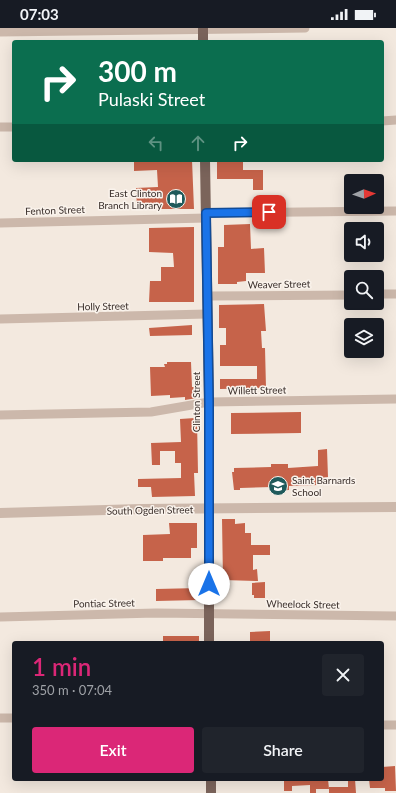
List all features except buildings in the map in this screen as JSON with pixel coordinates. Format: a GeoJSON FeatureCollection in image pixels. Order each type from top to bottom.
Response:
{"type":"FeatureCollection","features":[{"type":"Feature","properties":{"kind":"main road"},"geometry":{"type":"LineString","coordinates":[[203,29],[203,40]]}},
{"type":"Feature","properties":{"kind":"main road","name":"Clinton Street"},"geometry":{"type":"LineString","coordinates":[[205,162],[209,402],[209,641]]}},
{"type":"Feature","properties":{"kind":"main road"},"geometry":{"type":"LineString","coordinates":[[211,781],[211,793]]}},
{"type":"Feature","properties":{"kind":"street"},"geometry":{"type":"LineString","coordinates":[[0,32],[304,28]]}},
{"type":"Feature","properties":{"kind":"street"},"geometry":{"type":"LineString","coordinates":[[384,121],[396,120]]}},
{"type":"Feature","properties":{"kind":"street"},"geometry":{"type":"LineString","coordinates":[[0,127],[12,127]]}},
{"type":"Feature","properties":{"kind":"street","name":"Fenton Street"},"geometry":{"type":"LineString","coordinates":[[0,223],[396,210]]}},
{"type":"Feature","properties":{"kind":"street"},"geometry":{"type":"LineString","coordinates":[[384,294],[396,294]]}},
{"type":"Feature","properties":{"kind":"street","name":"Weaver Street"},"geometry":{"type":"LineString","coordinates":[[207,296],[344,295]]}},
{"type":"Feature","properties":{"kind":"street","name":"Holly Street"},"geometry":{"type":"LineString","coordinates":[[0,319],[207,314]]}},
{"type":"Feature","properties":{"kind":"street","name":"Willett Street"},"geometry":{"type":"LineString","coordinates":[[0,415],[151,412],[209,402],[396,399]]}},
{"type":"Feature","properties":{"kind":"street","name":"South Ogden Street"},"geometry":{"type":"LineString","coordinates":[[0,513],[396,507]]}},
{"type":"Feature","properties":{"kind":"street","name":"Pontiac Street"},"geometry":{"type":"LineString","coordinates":[[0,617],[156,613],[209,614]]}},
{"type":"Feature","properties":{"kind":"street","name":"Wheelock Street"},"geometry":{"type":"LineString","coordinates":[[209,614],[396,616]]}},
{"type":"Feature","properties":{"kind":"street"},"geometry":{"type":"LineString","coordinates":[[0,718],[12,718]]}},
{"type":"Feature","properties":{"kind":"street"},"geometry":{"type":"LineString","coordinates":[[384,726],[396,725]]}},
{"type":"Feature","properties":{"kind":"place","name":"East Clinton Branch Library"},"geometry":{"type":"Point","coordinates":[176,199]}},
{"type":"Feature","properties":{"kind":"place","name":"Saint Barnards School"},"geometry":{"type":"Point","coordinates":[278,486]}},
{"type":"Feature","properties":{"kind":"route"},"geometry":{"type":"LineString","coordinates":[[209,584],[209,402],[206,213],[269,212]]}}]}
